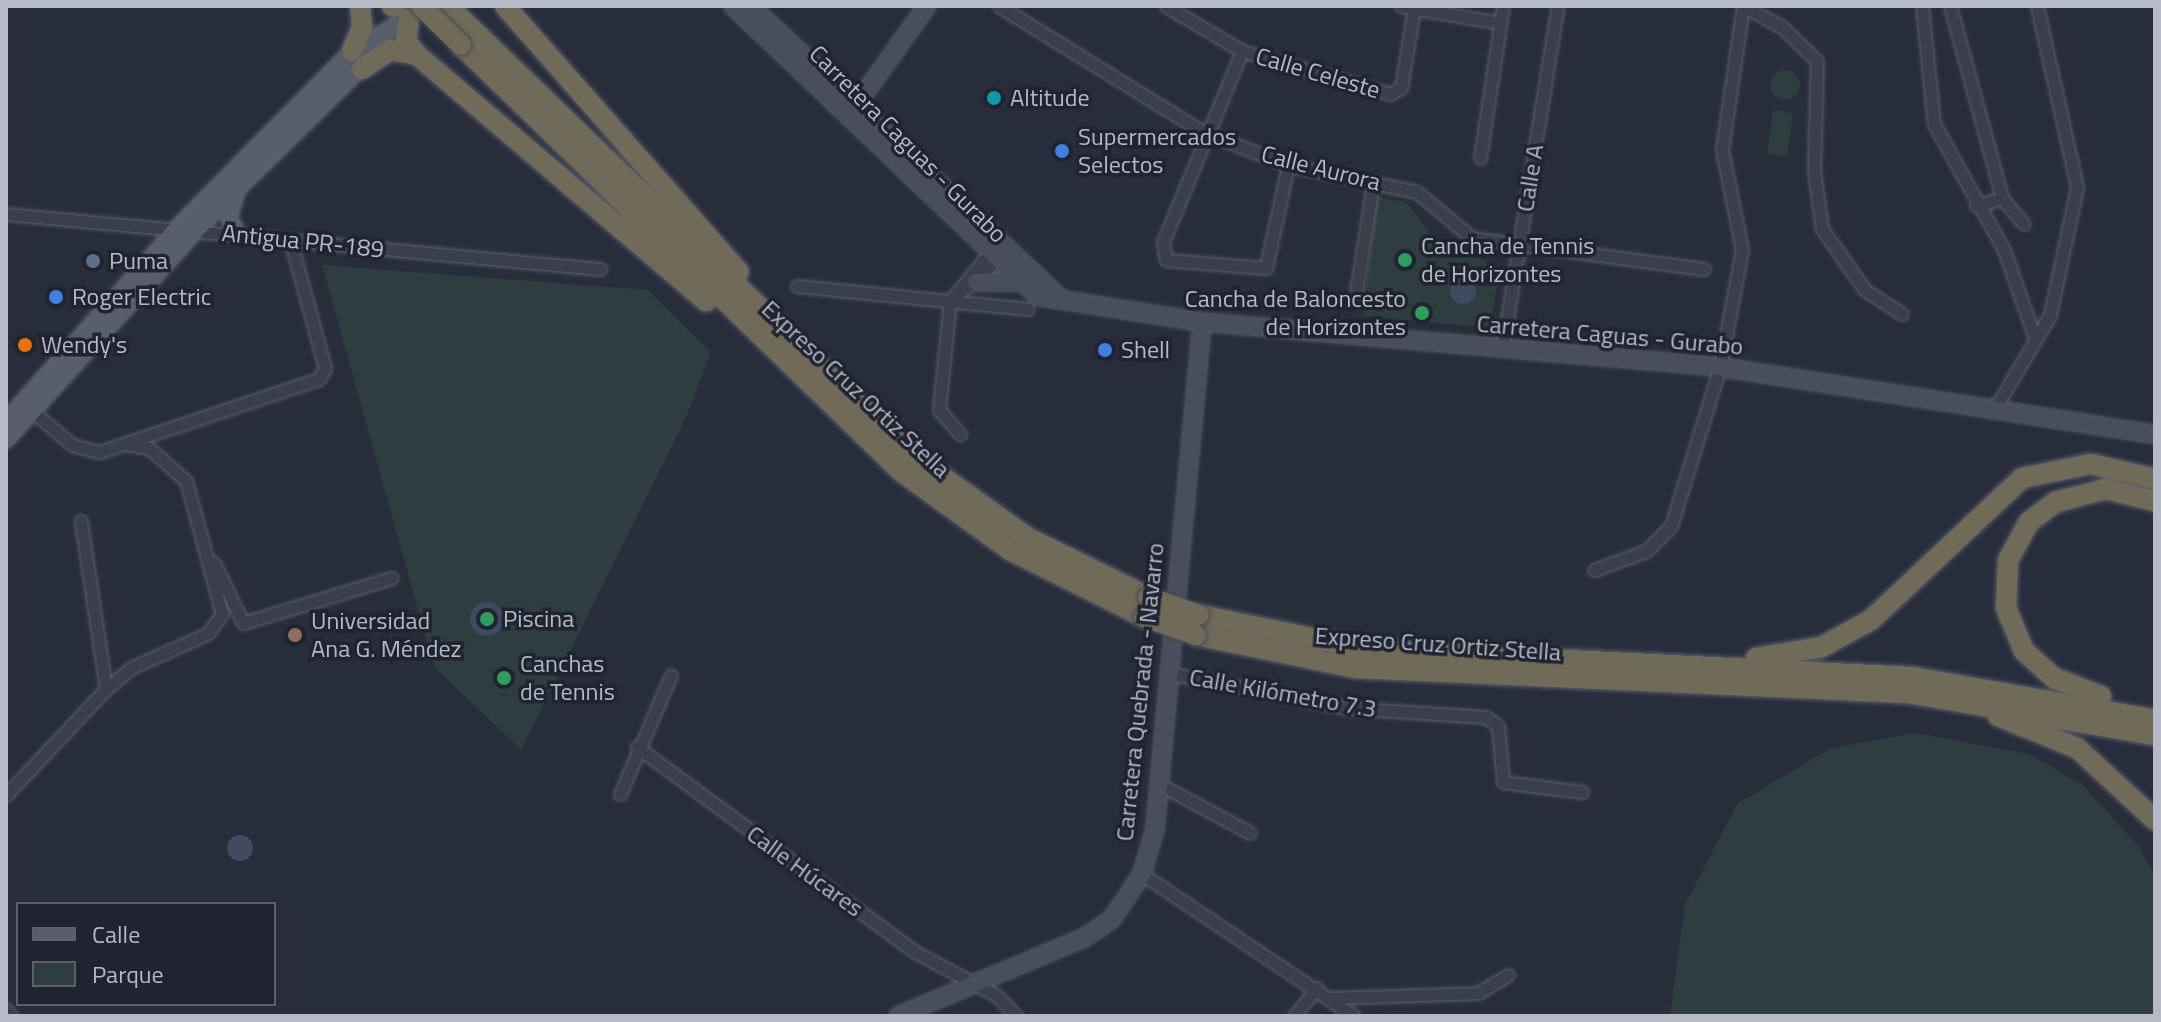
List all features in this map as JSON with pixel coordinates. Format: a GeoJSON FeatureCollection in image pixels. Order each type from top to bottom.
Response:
{"type":"FeatureCollection","features":[{"type":"Feature","properties":{"kind":"highway"},"geometry":{"type":"LineString","coordinates":[[352,51],[362,27],[360,6]]}},
{"type":"Feature","properties":{"kind":"highway","name":"Expreso Cruz Ortiz Stella"},"geometry":{"type":"LineString","coordinates":[[448,6],[467,38],[753,316],[876,449],[955,513],[1040,568],[1198,625],[1356,668],[1950,698],[2155,735]]}},
{"type":"Feature","properties":{"kind":"highway"},"geometry":{"type":"LineString","coordinates":[[406,8],[406,41],[417,55],[712,307],[753,316],[742,275],[505,6]]}},
{"type":"Feature","properties":{"kind":"highway","name":"Expreso Cruz Ortiz Stella"},"geometry":{"type":"LineString","coordinates":[[406,8],[467,38]]}},
{"type":"Feature","properties":{"kind":"highway"},"geometry":{"type":"LineString","coordinates":[[362,69],[390,50],[417,55]]}},
{"type":"Feature","properties":{"kind":"highway"},"geometry":{"type":"LineString","coordinates":[[1654,664],[1781,656],[1838,641],[1885,610],[2006,487],[2034,473],[2091,464],[2155,479]]}},
{"type":"Feature","properties":{"kind":"highway"},"geometry":{"type":"LineString","coordinates":[[2150,718],[2043,671],[2016,640],[2004,590],[2021,534],[2056,502],[2106,489],[2155,501]]}},
{"type":"Feature","properties":{"kind":"highway","name":"Expreso Cruz Ortiz Stella"},"geometry":{"type":"LineString","coordinates":[[1198,625],[1370,650],[1912,677],[2150,718]]}},
{"type":"Feature","properties":{"kind":"highway"},"geometry":{"type":"LineString","coordinates":[[1950,698],[2077,748],[2155,820]]}},
{"type":"Feature","properties":{"kind":"main road","name":"Carretera Caguas - Gurabo"},"geometry":{"type":"LineString","coordinates":[[733,6],[1059,297]]}},
{"type":"Feature","properties":{"kind":"main road","name":"Carretera Caguas - Gurabo"},"geometry":{"type":"LineString","coordinates":[[751,6],[990,259],[1015,282],[1037,296],[1059,297],[1202,322],[1720,367],[1997,405],[2155,434]]}},
{"type":"Feature","properties":{"kind":"main road"},"geometry":{"type":"LineString","coordinates":[[851,112],[927,6]]}},
{"type":"Feature","properties":{"kind":"main road"},"geometry":{"type":"LineString","coordinates":[[6,440],[28,407],[179,226],[352,51],[382,32],[406,8]]}},
{"type":"Feature","properties":{"kind":"main road"},"geometry":{"type":"LineString","coordinates":[[6,421],[28,407],[238,187],[362,69],[382,32]]}},
{"type":"Feature","properties":{"kind":"main road"},"geometry":{"type":"LineString","coordinates":[[238,187],[229,218],[238,234]]}},
{"type":"Feature","properties":{"kind":"main road"},"geometry":{"type":"LineString","coordinates":[[976,282],[1015,282]]}},
{"type":"Feature","properties":{"kind":"main road","name":"Carretera Quebrada - Navarro"},"geometry":{"type":"LineString","coordinates":[[898,1016],[1084,938],[1112,919],[1142,874],[1159,784],[1202,322]]}},
{"type":"Feature","properties":{"kind":"street","name":"Calle Aurora"},"geometry":{"type":"LineString","coordinates":[[999,6],[1203,132],[1288,165],[1417,192],[1472,238],[1518,250],[1704,269]]}},
{"type":"Feature","properties":{"kind":"street","name":"Calle Celeste"},"geometry":{"type":"LineString","coordinates":[[1166,6],[1242,51],[1390,94],[1401,88],[1414,9]]}},
{"type":"Feature","properties":{"kind":"street"},"geometry":{"type":"LineString","coordinates":[[1401,6],[1500,23]]}},
{"type":"Feature","properties":{"kind":"street"},"geometry":{"type":"LineString","coordinates":[[1480,158],[1503,6]]}},
{"type":"Feature","properties":{"kind":"street","name":"Calle A"},"geometry":{"type":"LineString","coordinates":[[1502,350],[1558,6]]}},
{"type":"Feature","properties":{"kind":"street"},"geometry":{"type":"LineString","coordinates":[[1594,570],[1646,551],[1671,526],[1720,367],[1742,250],[1722,150],[1743,6],[1782,27],[1817,61],[1814,170],[1822,229],[1865,290],[1902,314]]}},
{"type":"Feature","properties":{"kind":"street"},"geometry":{"type":"LineString","coordinates":[[1922,6],[1934,124],[1976,206],[2004,250],[2035,338]]}},
{"type":"Feature","properties":{"kind":"street"},"geometry":{"type":"LineString","coordinates":[[1950,6],[2002,198],[2024,224]]}},
{"type":"Feature","properties":{"kind":"street"},"geometry":{"type":"LineString","coordinates":[[1997,405],[2050,315],[2077,187],[2037,6]]}},
{"type":"Feature","properties":{"kind":"street"},"geometry":{"type":"LineString","coordinates":[[1242,51],[1203,132],[1163,242],[1166,260],[1266,268],[1288,165]]}},
{"type":"Feature","properties":{"kind":"street"},"geometry":{"type":"LineString","coordinates":[[1356,293],[1373,183]]}},
{"type":"Feature","properties":{"kind":"street"},"geometry":{"type":"LineString","coordinates":[[1976,206],[2002,198]]}},
{"type":"Feature","properties":{"kind":"street","name":"Antigua PR-189"},"geometry":{"type":"LineString","coordinates":[[6,214],[179,226],[291,243],[600,269]]}},
{"type":"Feature","properties":{"kind":"street"},"geometry":{"type":"LineString","coordinates":[[28,407],[72,445],[99,452],[319,379],[325,368],[291,243]]}},
{"type":"Feature","properties":{"kind":"street"},"geometry":{"type":"LineString","coordinates":[[960,434],[939,410],[950,301],[1003,246]]}},
{"type":"Feature","properties":{"kind":"street"},"geometry":{"type":"LineString","coordinates":[[950,301],[976,282],[990,259]]}},
{"type":"Feature","properties":{"kind":"street"},"geometry":{"type":"LineString","coordinates":[[797,286],[1028,309]]}},
{"type":"Feature","properties":{"kind":"street"},"geometry":{"type":"LineString","coordinates":[[125,444],[175,466],[210,554],[243,623],[391,578]]}},
{"type":"Feature","properties":{"kind":"street"},"geometry":{"type":"LineString","coordinates":[[81,521],[106,689]]}},
{"type":"Feature","properties":{"kind":"street"},"geometry":{"type":"LineString","coordinates":[[6,795],[106,689],[220,624],[210,554]]}},
{"type":"Feature","properties":{"kind":"street","name":"Calle Kilómetro 7.3"},"geometry":{"type":"LineString","coordinates":[[1168,673],[1347,708],[1486,717],[1498,726],[1503,782],[1582,792]]}},
{"type":"Feature","properties":{"kind":"street"},"geometry":{"type":"LineString","coordinates":[[620,794],[637,747],[671,675]]}},
{"type":"Feature","properties":{"kind":"street","name":"Calle Húcares"},"geometry":{"type":"LineString","coordinates":[[637,747],[915,952],[978,985],[1016,1016]]}},
{"type":"Feature","properties":{"kind":"street"},"geometry":{"type":"LineString","coordinates":[[1159,784],[1250,833]]}},
{"type":"Feature","properties":{"kind":"street"},"geometry":{"type":"LineString","coordinates":[[1142,874],[1317,988],[1354,1016]]}},
{"type":"Feature","properties":{"kind":"street"},"geometry":{"type":"LineString","coordinates":[[1331,998],[1478,993],[1508,975]]}},
{"type":"Feature","properties":{"kind":"street"},"geometry":{"type":"LineString","coordinates":[[1294,1016],[1317,988]]}},
{"type":"Feature","properties":{"kind":"street"},"geometry":{"type":"LineString","coordinates":[[6,1009],[11,1016]]}},
{"type":"Feature","properties":{"kind":"green space"},"geometry":{"type":"Polygon","coordinates":[[[1785,70],[1796,74],[1800,85],[1796,96],[1785,100],[1774,96],[1770,85],[1774,74],[1785,70]]]}},
{"type":"Feature","properties":{"kind":"green space"},"geometry":{"type":"Polygon","coordinates":[[[1773,110],[1793,113],[1787,156],[1767,154],[1773,110]]]}},
{"type":"Feature","properties":{"kind":"green space"},"geometry":{"type":"Polygon","coordinates":[[[1376,197],[1406,202],[1431,234],[1500,268],[1490,328],[1363,316],[1376,197]]]}},
{"type":"Feature","properties":{"kind":"green space"},"geometry":{"type":"Polygon","coordinates":[[[322,265],[648,290],[711,352],[686,418],[521,750],[434,667],[322,265]]]}},
{"type":"Feature","properties":{"kind":"green space"},"geometry":{"type":"Polygon","coordinates":[[[1916,733],[2029,754],[2083,785],[2139,847],[2155,876],[2155,1016],[1670,1016],[1685,904],[1738,803],[1831,748],[1916,733]]]}},
{"type":"Feature","properties":{"kind":"water"},"geometry":{"type":"Polygon","coordinates":[[[1463,278],[1472,282],[1476,291],[1472,300],[1463,304],[1454,300],[1450,291],[1454,282],[1463,278]]]}},
{"type":"Feature","properties":{"kind":"water","name":"Piscina"},"geometry":{"type":"Polygon","coordinates":[[[487,602],[499,607],[504,619],[499,631],[487,636],[475,631],[470,619],[475,607],[487,602]]]}},
{"type":"Feature","properties":{"kind":"water"},"geometry":{"type":"Polygon","coordinates":[[[240,835],[249,839],[253,848],[249,857],[240,861],[231,857],[227,848],[231,839],[240,835]]]}},
{"type":"Feature","properties":{"kind":"place","name":"Altitude"},"geometry":{"type":"Point","coordinates":[994,98]}},
{"type":"Feature","properties":{"kind":"place","name":"Supermercados Selectos"},"geometry":{"type":"Point","coordinates":[1062,151]}},
{"type":"Feature","properties":{"kind":"place","name":"Cancha de Tennis de Horizontes"},"geometry":{"type":"Point","coordinates":[1405,260]}},
{"type":"Feature","properties":{"kind":"place","name":"Puma"},"geometry":{"type":"Point","coordinates":[93,261]}},
{"type":"Feature","properties":{"kind":"place","name":"Roger Electric"},"geometry":{"type":"Point","coordinates":[56,297]}},
{"type":"Feature","properties":{"kind":"place","name":"Cancha de Baloncesto de Horizontes"},"geometry":{"type":"Point","coordinates":[1422,313]}},
{"type":"Feature","properties":{"kind":"place","name":"Wendy's"},"geometry":{"type":"Point","coordinates":[25,345]}},
{"type":"Feature","properties":{"kind":"place","name":"Shell"},"geometry":{"type":"Point","coordinates":[1105,350]}},
{"type":"Feature","properties":{"kind":"place","name":"Piscina"},"geometry":{"type":"Point","coordinates":[487,619]}},
{"type":"Feature","properties":{"kind":"place","name":"Universidad Ana G. Méndez"},"geometry":{"type":"Point","coordinates":[295,635]}},
{"type":"Feature","properties":{"kind":"place","name":"Canchas de Tennis"},"geometry":{"type":"Point","coordinates":[504,678]}}]}
